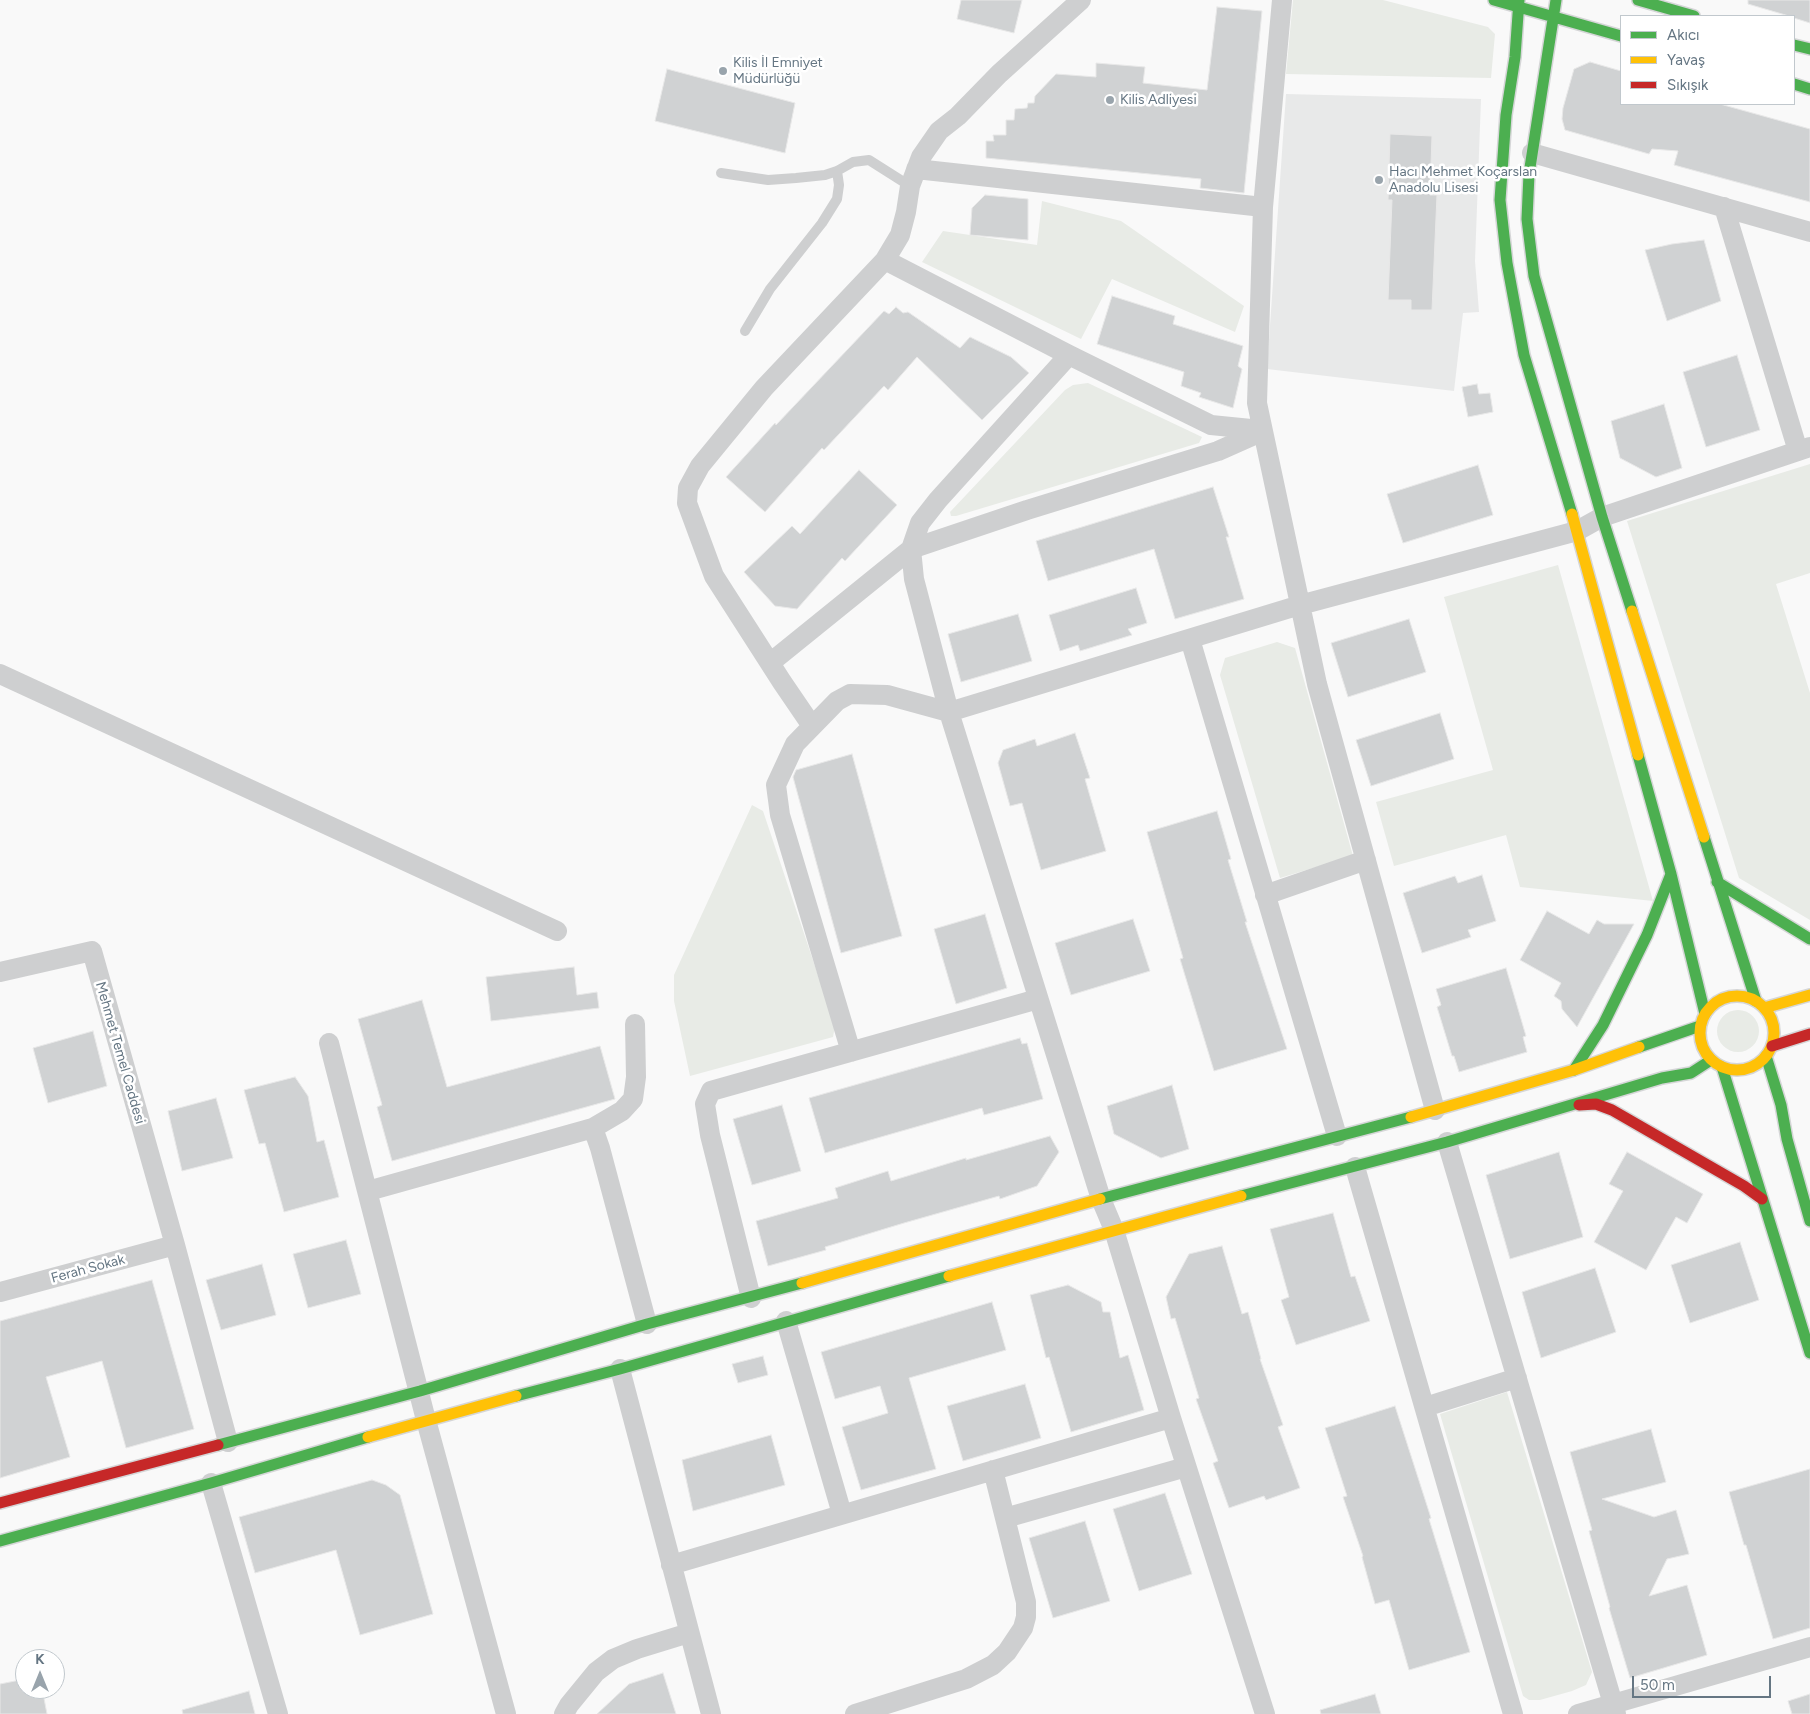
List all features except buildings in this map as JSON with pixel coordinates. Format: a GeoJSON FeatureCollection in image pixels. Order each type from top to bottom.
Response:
{"type":"FeatureCollection","features":[{"type":"Feature","properties":{"kind":"street"},"geometry":{"type":"LineString","coordinates":[[812,726],[714,576],[687,503],[688,488],[700,466],[764,388],[885,260],[900,235],[913,177],[921,157],[939,130],[958,116],[999,74],[1080,0]]}},
{"type":"Feature","properties":{"kind":"street"},"geometry":{"type":"LineString","coordinates":[[1282,0],[1264,207],[1257,403],[1317,684],[1435,1110]]}},
{"type":"Feature","properties":{"kind":"street"},"geometry":{"type":"LineString","coordinates":[[1494,0],[1519,3],[1553,17],[1620,36]]}},
{"type":"Feature","properties":{"kind":"street"},"geometry":{"type":"LineString","coordinates":[[1556,0],[1529,174],[1527,220],[1534,276],[1602,517],[1718,882],[1760,1004],[1773,1022],[1775,1034],[1769,1051],[1757,1065],[1746,1069],[1734,1070],[1722,1067],[1711,1060],[1704,1050],[1700,1038],[1700,1026],[1705,1014],[1712,1005],[1723,998],[1748,997],[1760,1004],[1810,995]]}},
{"type":"Feature","properties":{"kind":"street"},"geometry":{"type":"LineString","coordinates":[[1646,1],[1691,15]]}},
{"type":"Feature","properties":{"kind":"street"},"geometry":{"type":"LineString","coordinates":[[1519,3],[1515,57],[1506,115],[1500,200],[1506,263],[1524,355],[1577,531],[1671,874],[1705,1014]]}},
{"type":"Feature","properties":{"kind":"street"},"geometry":{"type":"LineString","coordinates":[[1795,45],[1810,49]]}},
{"type":"Feature","properties":{"kind":"street"},"geometry":{"type":"LineString","coordinates":[[1795,84],[1810,89]]}},
{"type":"Feature","properties":{"kind":"street"},"geometry":{"type":"LineString","coordinates":[[1532,153],[1810,232]]}},
{"type":"Feature","properties":{"kind":"street"},"geometry":{"type":"LineString","coordinates":[[913,177],[1264,207]]}},
{"type":"Feature","properties":{"kind":"street"},"geometry":{"type":"LineString","coordinates":[[851,1052],[780,815],[776,785],[795,744],[837,701],[850,694],[887,695],[949,712],[1300,605],[1577,531],[1602,517],[1804,449],[1724,207]]}},
{"type":"Feature","properties":{"kind":"street"},"geometry":{"type":"LineString","coordinates":[[885,260],[1068,355],[1211,425],[1263,430]]}},
{"type":"Feature","properties":{"kind":"street"},"geometry":{"type":"LineString","coordinates":[[1068,355],[938,500],[920,523],[911,549],[914,579],[949,712],[1101,1199],[1114,1230],[1186,1467],[1265,1714]]}},
{"type":"Feature","properties":{"kind":"street"},"geometry":{"type":"LineString","coordinates":[[770,663],[911,549],[1027,510],[1218,451],[1263,430]]}},
{"type":"Feature","properties":{"kind":"street"},"geometry":{"type":"LineString","coordinates":[[1190,639],[1337,1136]]}},
{"type":"Feature","properties":{"kind":"street"},"geometry":{"type":"LineString","coordinates":[[0,674],[557,931]]}},
{"type":"Feature","properties":{"kind":"street"},"geometry":{"type":"LineString","coordinates":[[1265,895],[1366,860]]}},
{"type":"Feature","properties":{"kind":"street"},"geometry":{"type":"LineString","coordinates":[[1574,1070],[1603,1024],[1647,935],[1671,874]]}},
{"type":"Feature","properties":{"kind":"street"},"geometry":{"type":"LineString","coordinates":[[1718,882],[1810,939]]}},
{"type":"Feature","properties":{"kind":"street","name":"Mehmet Temel Caddesi"},"geometry":{"type":"LineString","coordinates":[[0,972],[92,951],[175,1245]]}},
{"type":"Feature","properties":{"kind":"street"},"geometry":{"type":"LineString","coordinates":[[751,1298],[710,1135],[705,1104],[711,1091],[1038,999]]}},
{"type":"Feature","properties":{"kind":"street"},"geometry":{"type":"LineString","coordinates":[[368,1191],[593,1128],[622,1111],[633,1099],[636,1077],[635,1024]]}},
{"type":"Feature","properties":{"kind":"street"},"geometry":{"type":"LineString","coordinates":[[0,1503],[420,1391],[647,1324],[751,1298],[1101,1199],[1435,1110],[1574,1070],[1700,1026]]}},
{"type":"Feature","properties":{"kind":"street"},"geometry":{"type":"LineString","coordinates":[[1769,1051],[1810,1034]]}},
{"type":"Feature","properties":{"kind":"street"},"geometry":{"type":"LineString","coordinates":[[329,1043],[426,1420],[506,1714]]}},
{"type":"Feature","properties":{"kind":"street"},"geometry":{"type":"LineString","coordinates":[[1769,1051],[1787,1139],[1810,1222]]}},
{"type":"Feature","properties":{"kind":"street"},"geometry":{"type":"LineString","coordinates":[[0,1541],[211,1483],[426,1420],[620,1369],[1114,1230],[1355,1168],[1662,1078],[1691,1073],[1711,1060]]}},
{"type":"Feature","properties":{"kind":"street"},"geometry":{"type":"LineString","coordinates":[[1722,1067],[1810,1353]]}},
{"type":"Feature","properties":{"kind":"street"},"geometry":{"type":"LineString","coordinates":[[1567,1106],[1596,1104],[1612,1110],[1744,1186],[1762,1199]]}},
{"type":"Feature","properties":{"kind":"street"},"geometry":{"type":"LineString","coordinates":[[593,1128],[647,1324]]}},
{"type":"Feature","properties":{"kind":"street"},"geometry":{"type":"LineString","coordinates":[[1447,1142],[1614,1709]]}},
{"type":"Feature","properties":{"kind":"street"},"geometry":{"type":"LineString","coordinates":[[1355,1168],[1514,1714]]}},
{"type":"Feature","properties":{"kind":"street"},"geometry":{"type":"LineString","coordinates":[[175,1245],[228,1442]]}},
{"type":"Feature","properties":{"kind":"street","name":"Ferah Sokak"},"geometry":{"type":"LineString","coordinates":[[0,1292],[175,1245]]}},
{"type":"Feature","properties":{"kind":"street"},"geometry":{"type":"LineString","coordinates":[[786,1321],[842,1514]]}},
{"type":"Feature","properties":{"kind":"street"},"geometry":{"type":"LineString","coordinates":[[620,1369],[711,1714]]}},
{"type":"Feature","properties":{"kind":"street"},"geometry":{"type":"LineString","coordinates":[[1425,1407],[1517,1378]]}},
{"type":"Feature","properties":{"kind":"street"},"geometry":{"type":"LineString","coordinates":[[671,1565],[1171,1418]]}},
{"type":"Feature","properties":{"kind":"street"},"geometry":{"type":"LineString","coordinates":[[1005,1518],[1186,1467]]}},
{"type":"Feature","properties":{"kind":"street"},"geometry":{"type":"LineString","coordinates":[[855,1714],[966,1679],[993,1665],[1012,1645],[1023,1628],[1026,1617],[1026,1602],[994,1470]]}},
{"type":"Feature","properties":{"kind":"street"},"geometry":{"type":"LineString","coordinates":[[211,1483],[278,1714]]}},
{"type":"Feature","properties":{"kind":"street"},"geometry":{"type":"LineString","coordinates":[[564,1714],[596,1672],[613,1659],[689,1633]]}},
{"type":"Feature","properties":{"kind":"street"},"geometry":{"type":"LineString","coordinates":[[1578,1714],[1614,1709],[1810,1647]]}},
{"type":"Feature","properties":{"kind":"lane"},"geometry":{"type":"LineString","coordinates":[[721,174],[768,180],[796,178],[825,175],[853,162],[869,160],[913,177]]}},
{"type":"Feature","properties":{"kind":"lane"},"geometry":{"type":"LineString","coordinates":[[745,331],[774,283],[818,228],[837,199],[839,185],[837,171]]}},
{"type":"Feature","properties":{"kind":"shaded area"},"geometry":{"type":"Polygon","coordinates":[[[1293,0],[1383,0],[1488,27],[1495,34],[1491,78],[1286,74],[1293,0]]]}},
{"type":"Feature","properties":{"kind":"shaded area","name":"Hacı Mehmet Koçarslan Anadolu Lisesi"},"geometry":{"type":"Polygon","coordinates":[[[1286,94],[1481,99],[1475,261],[1479,312],[1463,313],[1454,391],[1267,369],[1286,94]]]}},
{"type":"Feature","properties":{"kind":"shaded area"},"geometry":{"type":"Polygon","coordinates":[[[1042,201],[1121,221],[1244,306],[1235,332],[1112,279],[1081,339],[922,262],[943,231],[1037,245],[1042,201]]]}},
{"type":"Feature","properties":{"kind":"shaded area"},"geometry":{"type":"Polygon","coordinates":[[[1088,383],[1202,437],[1199,443],[951,516],[950,512],[1065,390],[1073,385],[1088,383]]]}},
{"type":"Feature","properties":{"kind":"shaded area"},"geometry":{"type":"Polygon","coordinates":[[[1810,464],[1810,573],[1776,584],[1810,693],[1810,920],[1739,878],[1627,521],[1810,464]]]}},
{"type":"Feature","properties":{"kind":"shaded area"},"geometry":{"type":"Polygon","coordinates":[[[1558,565],[1653,901],[1520,887],[1506,835],[1394,866],[1376,802],[1493,770],[1444,597],[1558,565]]]}},
{"type":"Feature","properties":{"kind":"shaded area"},"geometry":{"type":"Polygon","coordinates":[[[1277,642],[1295,648],[1353,856],[1280,878],[1220,675],[1225,658],[1277,642]]]}},
{"type":"Feature","properties":{"kind":"shaded area"},"geometry":{"type":"Polygon","coordinates":[[[752,805],[763,811],[835,1026],[833,1037],[690,1076],[674,1001],[674,975],[752,805]]]}},
{"type":"Feature","properties":{"kind":"shaded area"},"geometry":{"type":"Polygon","coordinates":[[[1742,1010],[1750,1013],[1756,1019],[1759,1031],[1756,1043],[1750,1049],[1734,1052],[1726,1049],[1720,1043],[1717,1027],[1720,1019],[1726,1013],[1742,1010]]]}},
{"type":"Feature","properties":{"kind":"shaded area"},"geometry":{"type":"Polygon","coordinates":[[[1507,1392],[1592,1672],[1586,1685],[1540,1700],[1529,1700],[1523,1696],[1440,1414],[1507,1392]]]}},
{"type":"Feature","properties":{"kind":"traffic: fast"},"geometry":{"type":"LineString","coordinates":[[1494,0],[1620,36]]}},
{"type":"Feature","properties":{"kind":"traffic: fast"},"geometry":{"type":"LineString","coordinates":[[1519,0],[1515,57],[1506,115],[1500,200],[1507,263],[1524,355],[1572,514]]}},
{"type":"Feature","properties":{"kind":"traffic: fast"},"geometry":{"type":"LineString","coordinates":[[1556,0],[1529,174],[1527,219],[1534,276],[1602,517],[1632,611]]}},
{"type":"Feature","properties":{"kind":"traffic: fast"},"geometry":{"type":"LineString","coordinates":[[1638,0],[1690,15]]}},
{"type":"Feature","properties":{"kind":"traffic: fast"},"geometry":{"type":"LineString","coordinates":[[1795,45],[1810,49]]}},
{"type":"Feature","properties":{"kind":"traffic: fast"},"geometry":{"type":"LineString","coordinates":[[1795,84],[1810,89]]}},
{"type":"Feature","properties":{"kind":"traffic: fast"},"geometry":{"type":"LineString","coordinates":[[1638,755],[1671,874],[1705,1014]]}},
{"type":"Feature","properties":{"kind":"traffic: fast"},"geometry":{"type":"LineString","coordinates":[[1704,837],[1756,1001]]}},
{"type":"Feature","properties":{"kind":"traffic: fast"},"geometry":{"type":"LineString","coordinates":[[1574,1070],[1603,1025],[1647,935],[1671,874]]}},
{"type":"Feature","properties":{"kind":"traffic: fast"},"geometry":{"type":"LineString","coordinates":[[1717,882],[1810,939]]}},
{"type":"Feature","properties":{"kind":"traffic: fast"},"geometry":{"type":"LineString","coordinates":[[1639,1047],[1700,1026]]}},
{"type":"Feature","properties":{"kind":"traffic: fast"},"geometry":{"type":"LineString","coordinates":[[1766,1056],[1781,1105],[1787,1139],[1810,1221]]}},
{"type":"Feature","properties":{"kind":"traffic: fast"},"geometry":{"type":"LineString","coordinates":[[1241,1196],[1447,1142],[1662,1078],[1691,1073],[1711,1060]]}},
{"type":"Feature","properties":{"kind":"traffic: fast"},"geometry":{"type":"LineString","coordinates":[[1722,1067],[1810,1353]]}},
{"type":"Feature","properties":{"kind":"traffic: fast"},"geometry":{"type":"LineString","coordinates":[[1100,1199],[1411,1117]]}},
{"type":"Feature","properties":{"kind":"traffic: fast"},"geometry":{"type":"LineString","coordinates":[[516,1396],[620,1369],[949,1276]]}},
{"type":"Feature","properties":{"kind":"traffic: fast"},"geometry":{"type":"LineString","coordinates":[[218,1445],[420,1391],[647,1324],[802,1283]]}},
{"type":"Feature","properties":{"kind":"traffic: fast"},"geometry":{"type":"LineString","coordinates":[[0,1541],[211,1483],[368,1437]]}},
{"type":"Feature","properties":{"kind":"traffic: slow"},"geometry":{"type":"LineString","coordinates":[[1572,514],[1638,755]]}},
{"type":"Feature","properties":{"kind":"traffic: slow"},"geometry":{"type":"LineString","coordinates":[[1632,611],[1704,837]]}},
{"type":"Feature","properties":{"kind":"traffic: slow"},"geometry":{"type":"LineString","coordinates":[[1764,1008],[1810,995]]}},
{"type":"Feature","properties":{"kind":"traffic: slow"},"geometry":{"type":"LineString","coordinates":[[1737,996],[1758,1002],[1768,1012],[1774,1033],[1768,1054],[1758,1064],[1737,1070],[1716,1064],[1706,1054],[1700,1033],[1706,1012],[1716,1002],[1737,996]]}},
{"type":"Feature","properties":{"kind":"traffic: slow"},"geometry":{"type":"LineString","coordinates":[[1411,1117],[1574,1070],[1639,1047]]}},
{"type":"Feature","properties":{"kind":"traffic: slow"},"geometry":{"type":"LineString","coordinates":[[949,1276],[1241,1196]]}},
{"type":"Feature","properties":{"kind":"traffic: slow"},"geometry":{"type":"LineString","coordinates":[[802,1283],[1100,1199]]}},
{"type":"Feature","properties":{"kind":"traffic: slow"},"geometry":{"type":"LineString","coordinates":[[368,1437],[516,1396]]}},
{"type":"Feature","properties":{"kind":"traffic: jam"},"geometry":{"type":"LineString","coordinates":[[1772,1046],[1810,1034]]}},
{"type":"Feature","properties":{"kind":"traffic: jam"},"geometry":{"type":"LineString","coordinates":[[1579,1105],[1596,1104],[1612,1110],[1744,1186],[1762,1199]]}},
{"type":"Feature","properties":{"kind":"traffic: jam"},"geometry":{"type":"LineString","coordinates":[[0,1503],[218,1445]]}},
{"type":"Feature","properties":{"kind":"place","name":"Kilis İl Emniyet Müdürlüğü"},"geometry":{"type":"Point","coordinates":[723,71]}},
{"type":"Feature","properties":{"kind":"place","name":"Kilis Adliyesi"},"geometry":{"type":"Point","coordinates":[1110,100]}},
{"type":"Feature","properties":{"kind":"place","name":"Hacı Mehmet Koçarslan Anadolu Lisesi"},"geometry":{"type":"Point","coordinates":[1379,180]}}]}
